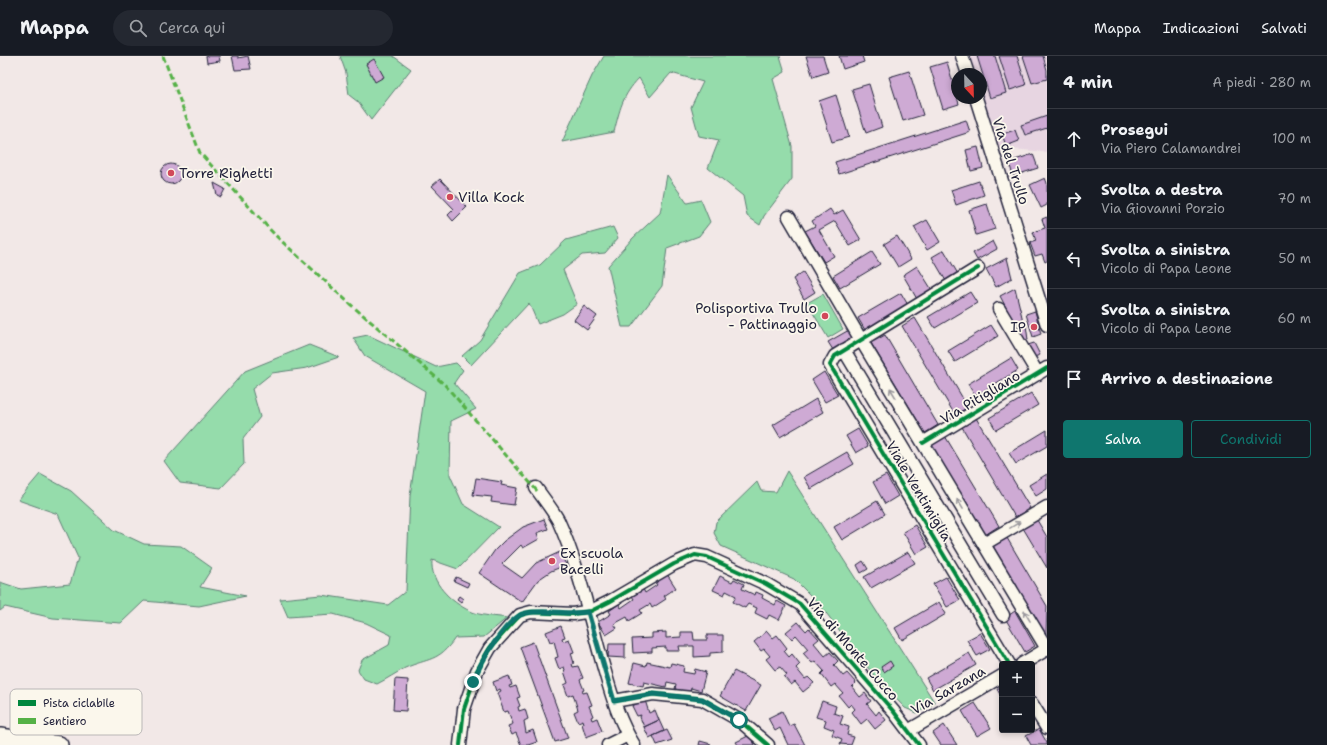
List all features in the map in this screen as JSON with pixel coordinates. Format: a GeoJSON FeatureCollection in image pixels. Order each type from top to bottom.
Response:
{"type":"FeatureCollection","features":[{"type":"Feature","properties":{"kind":"highway"},"geometry":{"type":"LineString","coordinates":[[0,737],[59,745]]}},
{"type":"Feature","properties":{"kind":"street"},"geometry":{"type":"LineString","coordinates":[[962,56],[966,68]]}},
{"type":"Feature","properties":{"kind":"street","name":"Via del Trullo"},"geometry":{"type":"LineString","coordinates":[[978,104],[1047,325]]}},
{"type":"Feature","properties":{"kind":"street","name":"Viale Ventimiglia"},"geometry":{"type":"LineString","coordinates":[[790,217],[861,340],[1047,649]]}},
{"type":"Feature","properties":{"kind":"street"},"geometry":{"type":"LineString","coordinates":[[861,340],[978,268]]}},
{"type":"Feature","properties":{"kind":"street"},"geometry":{"type":"LineString","coordinates":[[999,309],[1042,371]]}},
{"type":"Feature","properties":{"kind":"street","name":"Viale Ventimiglia"},"geometry":{"type":"LineString","coordinates":[[861,340],[833,358],[831,366],[1007,661]]}},
{"type":"Feature","properties":{"kind":"street"},"geometry":{"type":"LineString","coordinates":[[844,350],[1003,615]]}},
{"type":"Feature","properties":{"kind":"street","name":"Via Pitigliano"},"geometry":{"type":"LineString","coordinates":[[923,443],[1042,371]]}},
{"type":"Feature","properties":{"kind":"street"},"geometry":{"type":"LineString","coordinates":[[536,488],[558,520],[578,573],[614,701],[631,740],[608,745]]}},
{"type":"Feature","properties":{"kind":"street"},"geometry":{"type":"LineString","coordinates":[[984,544],[1047,507]]}},
{"type":"Feature","properties":{"kind":"street"},"geometry":{"type":"LineString","coordinates":[[947,558],[963,548]]}},
{"type":"Feature","properties":{"kind":"street","name":"Via di Monte Cucco"},"geometry":{"type":"LineString","coordinates":[[588,612],[609,602],[687,557],[695,555],[707,557],[779,591],[800,604],[827,634],[919,745]]}},
{"type":"Feature","properties":{"kind":"street"},"geometry":{"type":"LineString","coordinates":[[996,603],[1013,593]]}},
{"type":"Feature","properties":{"kind":"street"},"geometry":{"type":"LineString","coordinates":[[460,745],[464,710],[477,671],[490,648],[506,628],[520,615],[525,613],[573,614],[588,612]]}},
{"type":"Feature","properties":{"kind":"street"},"geometry":{"type":"LineString","coordinates":[[1027,661],[1047,649]]}},
{"type":"Feature","properties":{"kind":"street","name":"Via Sarzana"},"geometry":{"type":"LineString","coordinates":[[908,730],[999,678]]}},
{"type":"Feature","properties":{"kind":"street"},"geometry":{"type":"LineString","coordinates":[[614,701],[653,694],[702,699],[739,720],[768,745]]}},
{"type":"Feature","properties":{"kind":"street"},"geometry":{"type":"LineString","coordinates":[[1035,709],[1047,728]]}},
{"type":"Feature","properties":{"kind":"shaded area"},"geometry":{"type":"Polygon","coordinates":[[[970,56],[1047,56],[1047,152],[998,148],[985,104],[987,104],[987,68],[973,68],[970,56]]]}},
{"type":"Feature","properties":{"kind":"green space"},"geometry":{"type":"Polygon","coordinates":[[[340,56],[393,56],[411,69],[371,120],[358,102],[349,95],[346,73],[340,56]]]}},
{"type":"Feature","properties":{"kind":"green space"},"geometry":{"type":"Polygon","coordinates":[[[604,56],[780,56],[785,72],[773,79],[792,146],[792,179],[764,216],[760,225],[747,216],[743,196],[708,168],[719,140],[699,136],[691,107],[703,82],[671,73],[650,97],[639,78],[625,97],[614,132],[562,142],[592,76],[604,56]]]}},
{"type":"Feature","properties":{"kind":"green space"},"geometry":{"type":"Polygon","coordinates":[[[667,175],[687,203],[701,200],[710,222],[699,236],[667,248],[662,286],[631,327],[622,327],[608,266],[633,238],[660,213],[667,175]]]}},
{"type":"Feature","properties":{"kind":"green space"},"geometry":{"type":"Polygon","coordinates":[[[613,227],[618,238],[605,253],[582,255],[563,270],[577,304],[563,314],[538,324],[529,303],[471,365],[462,356],[480,340],[520,273],[540,265],[566,240],[613,227]]]}},
{"type":"Feature","properties":{"kind":"green space","name":"Polisportiva Trullo - Pattinaggio"},"geometry":{"type":"Polygon","coordinates":[[[823,294],[843,329],[828,338],[807,303],[823,294]]]}},
{"type":"Feature","properties":{"kind":"green space"},"geometry":{"type":"Polygon","coordinates":[[[368,335],[436,367],[456,363],[463,370],[454,383],[476,409],[451,421],[450,475],[463,504],[499,527],[458,569],[432,560],[432,568],[434,576],[443,591],[463,607],[478,614],[507,618],[484,637],[455,638],[444,651],[433,658],[405,668],[377,684],[364,679],[358,670],[362,660],[389,645],[391,635],[366,623],[333,614],[288,617],[280,599],[321,595],[388,605],[406,591],[410,496],[425,391],[365,356],[353,338],[368,335]]]}},
{"type":"Feature","properties":{"kind":"green space"},"geometry":{"type":"Polygon","coordinates":[[[309,345],[339,357],[307,368],[272,373],[252,389],[260,417],[243,439],[244,464],[221,488],[180,483],[164,461],[245,371],[309,345]]]}},
{"type":"Feature","properties":{"kind":"green space"},"geometry":{"type":"Polygon","coordinates":[[[787,471],[935,703],[917,713],[905,708],[876,678],[820,605],[794,579],[721,546],[714,533],[716,522],[757,482],[761,491],[776,492],[787,471]]]}},
{"type":"Feature","properties":{"kind":"green space"},"geometry":{"type":"Polygon","coordinates":[[[40,474],[71,491],[114,530],[144,544],[181,546],[212,568],[200,587],[246,596],[199,606],[144,601],[121,623],[53,618],[5,607],[0,611],[0,582],[21,589],[70,584],[78,558],[58,514],[18,500],[40,474]]]}},
{"type":"Feature","properties":{"kind":"building"},"geometry":{"type":"Polygon","coordinates":[[[206,56],[219,56],[220,61],[207,63],[206,56]]]}},
{"type":"Feature","properties":{"kind":"building"},"geometry":{"type":"Polygon","coordinates":[[[232,56],[238,56],[238,58],[248,56],[251,69],[235,70],[232,56]]]}},
{"type":"Feature","properties":{"kind":"building"},"geometry":{"type":"Polygon","coordinates":[[[806,56],[823,56],[828,72],[813,77],[806,56]]]}},
{"type":"Feature","properties":{"kind":"building"},"geometry":{"type":"Polygon","coordinates":[[[839,56],[862,56],[864,62],[843,69],[839,56]]]}},
{"type":"Feature","properties":{"kind":"building"},"geometry":{"type":"Polygon","coordinates":[[[977,56],[995,56],[1006,93],[990,98],[987,88],[987,68],[981,68],[977,56]]]}},
{"type":"Feature","properties":{"kind":"building"},"geometry":{"type":"Polygon","coordinates":[[[999,56],[1017,56],[1026,85],[1010,90],[999,56]]]}},
{"type":"Feature","properties":{"kind":"building"},"geometry":{"type":"Polygon","coordinates":[[[1023,56],[1043,56],[1047,70],[1047,79],[1032,83],[1023,56]]]}},
{"type":"Feature","properties":{"kind":"building"},"geometry":{"type":"Polygon","coordinates":[[[374,59],[384,77],[375,82],[366,64],[374,59]]]}},
{"type":"Feature","properties":{"kind":"building"},"geometry":{"type":"Polygon","coordinates":[[[947,62],[951,76],[951,104],[959,104],[943,109],[930,67],[947,62]]]}},
{"type":"Feature","properties":{"kind":"building"},"geometry":{"type":"Polygon","coordinates":[[[909,71],[923,115],[903,121],[889,77],[909,71]]]}},
{"type":"Feature","properties":{"kind":"building"},"geometry":{"type":"Polygon","coordinates":[[[869,84],[882,127],[866,133],[852,89],[869,84]]]}},
{"type":"Feature","properties":{"kind":"building"},"geometry":{"type":"Polygon","coordinates":[[[836,95],[849,137],[832,142],[819,101],[836,95]]]}},
{"type":"Feature","properties":{"kind":"building"},"geometry":{"type":"Polygon","coordinates":[[[1047,116],[1047,128],[1025,135],[1021,125],[1047,116]]]}},
{"type":"Feature","properties":{"kind":"building"},"geometry":{"type":"Polygon","coordinates":[[[966,120],[970,132],[839,174],[835,162],[966,120]]]}},
{"type":"Feature","properties":{"kind":"building"},"geometry":{"type":"Polygon","coordinates":[[[1015,130],[1019,141],[1006,146],[1002,134],[1015,130]]]}},
{"type":"Feature","properties":{"kind":"building"},"geometry":{"type":"Polygon","coordinates":[[[978,147],[983,168],[971,171],[966,150],[978,147]]]}},
{"type":"Feature","properties":{"kind":"building"},"geometry":{"type":"Polygon","coordinates":[[[1033,154],[1038,168],[1013,176],[1009,162],[1033,154]]]}},
{"type":"Feature","properties":{"kind":"building","name":"Torre Righetti"},"geometry":{"type":"Polygon","coordinates":[[[167,164],[175,164],[181,170],[181,178],[175,184],[167,184],[161,178],[161,170],[167,164]]]}},
{"type":"Feature","properties":{"kind":"building"},"geometry":{"type":"Polygon","coordinates":[[[1045,178],[1047,183],[1047,205],[1041,208],[1030,185],[1045,178]]]}},
{"type":"Feature","properties":{"kind":"building","name":"Villa Kock"},"geometry":{"type":"Polygon","coordinates":[[[440,179],[467,207],[453,221],[448,215],[454,209],[432,186],[440,179]]]}},
{"type":"Feature","properties":{"kind":"building"},"geometry":{"type":"Polygon","coordinates":[[[979,181],[984,195],[956,205],[951,190],[979,181]]]}},
{"type":"Feature","properties":{"kind":"building"},"geometry":{"type":"Polygon","coordinates":[[[214,183],[225,189],[221,197],[217,195],[214,183]]]}},
{"type":"Feature","properties":{"kind":"building"},"geometry":{"type":"Polygon","coordinates":[[[987,204],[995,229],[976,235],[969,210],[987,204]]]}},
{"type":"Feature","properties":{"kind":"building"},"geometry":{"type":"Polygon","coordinates":[[[830,209],[834,215],[843,210],[861,240],[850,246],[835,221],[819,230],[834,256],[824,262],[805,231],[815,226],[812,221],[830,209]]]}},
{"type":"Feature","properties":{"kind":"building"},"geometry":{"type":"Polygon","coordinates":[[[1047,217],[1047,261],[1045,262],[1042,254],[1035,256],[1030,243],[1036,241],[1033,232],[1045,228],[1042,219],[1047,217]]]}},
{"type":"Feature","properties":{"kind":"building"},"geometry":{"type":"Polygon","coordinates":[[[927,220],[940,242],[927,250],[914,227],[927,220]]]}},
{"type":"Feature","properties":{"kind":"building"},"geometry":{"type":"Polygon","coordinates":[[[897,236],[911,259],[898,267],[884,244],[897,236]]]}},
{"type":"Feature","properties":{"kind":"building"},"geometry":{"type":"Polygon","coordinates":[[[993,241],[997,249],[977,260],[973,253],[993,241]]]}},
{"type":"Feature","properties":{"kind":"building"},"geometry":{"type":"Polygon","coordinates":[[[944,250],[958,274],[946,281],[932,257],[944,250]]]}},
{"type":"Feature","properties":{"kind":"building"},"geometry":{"type":"Polygon","coordinates":[[[872,252],[880,264],[840,288],[833,276],[872,252]]]}},
{"type":"Feature","properties":{"kind":"building"},"geometry":{"type":"Polygon","coordinates":[[[1007,258],[1012,278],[996,287],[986,269],[1007,258]]]}},
{"type":"Feature","properties":{"kind":"building"},"geometry":{"type":"Polygon","coordinates":[[[917,266],[932,290],[917,299],[903,275],[917,266]]]}},
{"type":"Feature","properties":{"kind":"building"},"geometry":{"type":"Polygon","coordinates":[[[803,272],[815,292],[804,299],[793,279],[803,272]]]}},
{"type":"Feature","properties":{"kind":"building"},"geometry":{"type":"Polygon","coordinates":[[[1015,288],[1023,321],[1014,323],[1000,296],[1015,288]]]}},
{"type":"Feature","properties":{"kind":"building"},"geometry":{"type":"Polygon","coordinates":[[[970,292],[977,303],[935,328],[928,317],[970,292]]]}},
{"type":"Feature","properties":{"kind":"building"},"geometry":{"type":"Polygon","coordinates":[[[901,293],[908,305],[865,330],[858,318],[901,293]]]}},
{"type":"Feature","properties":{"kind":"building"},"geometry":{"type":"Polygon","coordinates":[[[584,306],[597,316],[587,330],[574,320],[584,306]]]}},
{"type":"Feature","properties":{"kind":"building"},"geometry":{"type":"Polygon","coordinates":[[[1035,311],[1041,334],[1033,337],[1026,314],[1035,311]]]}},
{"type":"Feature","properties":{"kind":"building"},"geometry":{"type":"Polygon","coordinates":[[[915,318],[968,407],[955,415],[902,326],[915,318]]]}},
{"type":"Feature","properties":{"kind":"building"},"geometry":{"type":"Polygon","coordinates":[[[991,325],[998,336],[955,362],[948,351],[991,325]]]}},
{"type":"Feature","properties":{"kind":"building"},"geometry":{"type":"Polygon","coordinates":[[[1026,325],[1028,340],[1022,341],[1017,329],[1026,325]]]}},
{"type":"Feature","properties":{"kind":"building"},"geometry":{"type":"Polygon","coordinates":[[[849,330],[854,338],[833,350],[828,342],[849,330]]]}},
{"type":"Feature","properties":{"kind":"building"},"geometry":{"type":"Polygon","coordinates":[[[885,335],[938,425],[925,433],[871,343],[885,335]]]}},
{"type":"Feature","properties":{"kind":"building"},"geometry":{"type":"Polygon","coordinates":[[[1034,343],[1040,355],[1034,357],[1028,345],[1034,343]]]}},
{"type":"Feature","properties":{"kind":"building"},"geometry":{"type":"Polygon","coordinates":[[[1011,358],[1018,370],[975,396],[968,384],[1011,358]]]}},
{"type":"Feature","properties":{"kind":"building"},"geometry":{"type":"Polygon","coordinates":[[[824,372],[838,395],[825,402],[812,380],[824,372]]]}},
{"type":"Feature","properties":{"kind":"building"},"geometry":{"type":"Polygon","coordinates":[[[1031,393],[1038,405],[996,430],[989,418],[1031,393]]]}},
{"type":"Feature","properties":{"kind":"building"},"geometry":{"type":"Polygon","coordinates":[[[816,399],[823,412],[780,437],[773,425],[816,399]]]}},
{"type":"Feature","properties":{"kind":"building"},"geometry":{"type":"Polygon","coordinates":[[[976,418],[1030,508],[1015,517],[962,427],[976,418]]]}},
{"type":"Feature","properties":{"kind":"building"},"geometry":{"type":"Polygon","coordinates":[[[858,429],[868,446],[856,453],[846,436],[858,429]]]}},
{"type":"Feature","properties":{"kind":"building"},"geometry":{"type":"Polygon","coordinates":[[[1047,430],[1047,446],[1016,464],[1009,453],[1047,430]]]}},
{"type":"Feature","properties":{"kind":"building"},"geometry":{"type":"Polygon","coordinates":[[[945,436],[999,526],[985,535],[931,445],[945,436]]]}},
{"type":"Feature","properties":{"kind":"building"},"geometry":{"type":"Polygon","coordinates":[[[847,452],[854,464],[811,489],[804,477],[847,452]]]}},
{"type":"Feature","properties":{"kind":"building"},"geometry":{"type":"Polygon","coordinates":[[[1047,474],[1047,489],[1036,496],[1029,485],[1047,474]]]}},
{"type":"Feature","properties":{"kind":"building"},"geometry":{"type":"Polygon","coordinates":[[[886,475],[898,496],[885,504],[873,482],[886,475]]]}},
{"type":"Feature","properties":{"kind":"building"},"geometry":{"type":"Polygon","coordinates":[[[476,478],[502,482],[501,485],[517,488],[514,505],[491,502],[492,497],[473,495],[476,478]]]}},
{"type":"Feature","properties":{"kind":"building"},"geometry":{"type":"Polygon","coordinates":[[[877,501],[885,514],[842,540],[834,527],[877,501]]]}},
{"type":"Feature","properties":{"kind":"building","name":"Ex scuola Bacelli"},"geometry":{"type":"Polygon","coordinates":[[[544,519],[548,529],[537,533],[539,539],[523,548],[521,545],[502,564],[522,578],[536,563],[560,552],[566,565],[551,571],[538,580],[522,602],[479,573],[495,550],[504,541],[523,527],[544,519]]]}},
{"type":"Feature","properties":{"kind":"building"},"geometry":{"type":"Polygon","coordinates":[[[1037,520],[1047,537],[1047,568],[1023,528],[1037,520]]]}},
{"type":"Feature","properties":{"kind":"building"},"geometry":{"type":"Polygon","coordinates":[[[915,525],[928,547],[916,554],[903,532],[915,525]]]}},
{"type":"Feature","properties":{"kind":"building"},"geometry":{"type":"Polygon","coordinates":[[[1007,538],[1047,606],[1046,637],[993,546],[1007,538]]]}},
{"type":"Feature","properties":{"kind":"building"},"geometry":{"type":"Polygon","coordinates":[[[908,552],[915,563],[871,588],[864,577],[908,552]]]}},
{"type":"Feature","properties":{"kind":"building"},"geometry":{"type":"Polygon","coordinates":[[[863,561],[868,569],[861,573],[857,565],[863,561]]]}},
{"type":"Feature","properties":{"kind":"building"},"geometry":{"type":"Polygon","coordinates":[[[667,574],[676,588],[664,596],[666,599],[652,608],[650,604],[640,610],[642,613],[629,621],[627,617],[614,624],[617,628],[606,635],[598,622],[611,614],[609,611],[619,604],[621,608],[634,599],[632,596],[643,589],[645,593],[657,585],[655,582],[667,574]]]}},
{"type":"Feature","properties":{"kind":"building"},"geometry":{"type":"Polygon","coordinates":[[[720,576],[732,582],[734,579],[744,584],[742,589],[755,595],[756,592],[763,595],[762,598],[775,605],[777,601],[786,606],[779,620],[769,615],[767,619],[755,613],[757,608],[748,604],[745,608],[733,602],[736,596],[726,591],[724,595],[713,590],[720,576]]]}},
{"type":"Feature","properties":{"kind":"building"},"geometry":{"type":"Polygon","coordinates":[[[456,577],[469,583],[467,587],[454,581],[456,577]]]}},
{"type":"Feature","properties":{"kind":"building"},"geometry":{"type":"Polygon","coordinates":[[[946,577],[960,600],[947,607],[933,584],[946,577]]]}},
{"type":"Feature","properties":{"kind":"building"},"geometry":{"type":"Polygon","coordinates":[[[459,596],[463,599],[461,602],[457,599],[459,596]]]}},
{"type":"Feature","properties":{"kind":"building"},"geometry":{"type":"Polygon","coordinates":[[[939,602],[946,614],[902,640],[895,628],[939,602]]]}},
{"type":"Feature","properties":{"kind":"building"},"geometry":{"type":"Polygon","coordinates":[[[1015,611],[1035,646],[1025,652],[1005,618],[1015,611]]]}},
{"type":"Feature","properties":{"kind":"building"},"geometry":{"type":"Polygon","coordinates":[[[798,622],[806,631],[809,628],[819,639],[814,643],[825,656],[830,652],[838,661],[834,665],[843,676],[847,673],[856,683],[852,687],[860,697],[865,693],[871,701],[867,704],[876,715],[879,711],[886,720],[875,729],[867,719],[861,724],[852,712],[855,709],[851,704],[848,707],[839,696],[843,693],[835,684],[831,687],[821,674],[824,671],[815,661],[812,663],[803,653],[808,649],[796,635],[792,639],[786,632],[798,622]]]}},
{"type":"Feature","properties":{"kind":"building"},"geometry":{"type":"Polygon","coordinates":[[[561,626],[565,637],[562,638],[563,641],[569,639],[574,652],[571,653],[574,663],[572,664],[573,667],[578,666],[583,678],[580,680],[584,690],[582,691],[583,693],[587,692],[592,705],[589,706],[593,716],[591,717],[592,720],[597,718],[602,731],[586,737],[582,724],[584,723],[583,720],[578,722],[574,712],[578,710],[573,694],[568,696],[564,685],[568,683],[564,667],[559,669],[555,658],[558,657],[554,641],[550,642],[546,632],[561,626]]]}},
{"type":"Feature","properties":{"kind":"building"},"geometry":{"type":"Polygon","coordinates":[[[767,631],[773,638],[777,635],[787,648],[784,651],[789,657],[792,654],[800,664],[796,668],[805,679],[808,677],[814,683],[803,692],[795,682],[791,685],[784,677],[787,675],[780,667],[775,670],[766,659],[770,656],[764,649],[761,651],[754,642],[767,631]]]}},
{"type":"Feature","properties":{"kind":"building"},"geometry":{"type":"Polygon","coordinates":[[[666,632],[666,638],[681,637],[681,632],[693,632],[694,640],[707,640],[707,635],[723,635],[723,652],[710,653],[710,656],[694,657],[694,646],[679,646],[680,651],[666,651],[666,647],[652,648],[652,652],[633,653],[632,639],[652,638],[652,633],[666,632]]]}},
{"type":"Feature","properties":{"kind":"building"},"geometry":{"type":"Polygon","coordinates":[[[980,633],[990,649],[977,656],[967,640],[980,633]]]}},
{"type":"Feature","properties":{"kind":"building"},"geometry":{"type":"Polygon","coordinates":[[[533,642],[568,738],[555,742],[520,647],[533,642]]]}},
{"type":"Feature","properties":{"kind":"building"},"geometry":{"type":"Polygon","coordinates":[[[609,644],[625,644],[625,658],[608,657],[609,644]]]}},
{"type":"Feature","properties":{"kind":"building"},"geometry":{"type":"Polygon","coordinates":[[[969,653],[976,665],[933,690],[926,678],[969,653]]]}},
{"type":"Feature","properties":{"kind":"building"},"geometry":{"type":"Polygon","coordinates":[[[890,661],[893,666],[884,672],[881,667],[890,661]]]}},
{"type":"Feature","properties":{"kind":"building"},"geometry":{"type":"Polygon","coordinates":[[[647,662],[670,667],[671,663],[684,666],[683,672],[694,674],[695,669],[706,672],[701,691],[691,688],[690,692],[675,689],[676,684],[667,682],[666,687],[644,682],[643,686],[629,683],[634,663],[646,666],[647,662]]]}},
{"type":"Feature","properties":{"kind":"building"},"geometry":{"type":"Polygon","coordinates":[[[734,671],[761,685],[746,711],[720,696],[734,671]]]}},
{"type":"Feature","properties":{"kind":"building"},"geometry":{"type":"Polygon","coordinates":[[[509,676],[512,685],[509,686],[510,688],[516,686],[520,697],[517,698],[520,706],[518,707],[519,711],[525,709],[528,719],[524,721],[526,733],[533,730],[537,742],[528,745],[521,745],[516,733],[512,735],[508,726],[513,724],[508,711],[504,712],[497,693],[501,691],[500,689],[496,691],[493,682],[509,676]]]}},
{"type":"Feature","properties":{"kind":"building"},"geometry":{"type":"Polygon","coordinates":[[[395,679],[408,680],[406,711],[393,710],[395,679]]]}},
{"type":"Feature","properties":{"kind":"building"},"geometry":{"type":"Polygon","coordinates":[[[645,700],[649,713],[655,710],[659,720],[644,727],[640,717],[641,715],[637,716],[632,706],[645,700]]]}},
{"type":"Feature","properties":{"kind":"building"},"geometry":{"type":"Polygon","coordinates":[[[822,701],[836,706],[834,713],[843,716],[840,724],[849,727],[847,735],[854,737],[851,745],[840,744],[842,739],[832,735],[834,730],[824,726],[826,720],[816,717],[822,701]]]}},
{"type":"Feature","properties":{"kind":"building"},"geometry":{"type":"Polygon","coordinates":[[[975,703],[991,728],[977,736],[962,711],[975,703]]]}},
{"type":"Feature","properties":{"kind":"building"},"geometry":{"type":"Polygon","coordinates":[[[782,711],[789,726],[794,724],[805,745],[788,745],[780,728],[775,731],[768,718],[782,711]]]}},
{"type":"Feature","properties":{"kind":"building"},"geometry":{"type":"Polygon","coordinates":[[[659,720],[664,731],[649,738],[644,727],[659,720]]]}},
{"type":"Feature","properties":{"kind":"building"},"geometry":{"type":"Polygon","coordinates":[[[944,725],[957,745],[941,745],[933,733],[944,725]]]}},
{"type":"Feature","properties":{"kind":"building"},"geometry":{"type":"Polygon","coordinates":[[[1039,729],[1047,745],[1031,745],[1026,736],[1035,733],[1035,731],[1039,729]]]}},
{"type":"Feature","properties":{"kind":"building"},"geometry":{"type":"Polygon","coordinates":[[[667,730],[672,740],[657,745],[653,736],[667,730]]]}},
{"type":"Feature","properties":{"kind":"building"},"geometry":{"type":"Polygon","coordinates":[[[750,735],[755,745],[738,745],[736,742],[750,735]]]}},
{"type":"Feature","properties":{"kind":"building"},"geometry":{"type":"Polygon","coordinates":[[[700,741],[711,744],[699,745],[700,741]]]}},
{"type":"Feature","properties":{"kind":"marked path"},"geometry":{"type":"LineString","coordinates":[[163,56],[200,153],[275,235],[350,304],[445,385],[538,492]]}},
{"type":"Feature","properties":{"kind":"cycle path"},"geometry":{"type":"LineString","coordinates":[[978,268],[835,356],[830,365],[1007,661]]}},
{"type":"Feature","properties":{"kind":"cycle path"},"geometry":{"type":"LineString","coordinates":[[923,443],[1047,368]]}},
{"type":"Feature","properties":{"kind":"cycle path"},"geometry":{"type":"LineString","coordinates":[[460,745],[464,709],[477,671],[490,648],[520,615],[531,612],[573,614],[591,611],[674,564],[695,555],[707,557],[766,584],[800,604],[894,712],[919,745]]}},
{"type":"Feature","properties":{"kind":"cycle path"},"geometry":{"type":"LineString","coordinates":[[614,701],[653,694],[702,699],[739,720],[768,745]]}},
{"type":"Feature","properties":{"kind":"place","name":"Torre Righetti"},"geometry":{"type":"Point","coordinates":[171,173]}},
{"type":"Feature","properties":{"kind":"place","name":"Villa Kock"},"geometry":{"type":"Point","coordinates":[450,197]}},
{"type":"Feature","properties":{"kind":"place","name":"Polisportiva Trullo - Pattinaggio"},"geometry":{"type":"Point","coordinates":[825,316]}},
{"type":"Feature","properties":{"kind":"place","name":"IP"},"geometry":{"type":"Point","coordinates":[1034,327]}},
{"type":"Feature","properties":{"kind":"place","name":"Ex scuola Bacelli"},"geometry":{"type":"Point","coordinates":[552,561]}},
{"type":"Feature","properties":{"kind":"route"},"geometry":{"type":"LineString","coordinates":[[473,682],[477,671],[490,648],[506,628],[521,614],[531,612],[573,614],[588,612],[614,701],[653,694],[702,699],[739,720]]}}]}
